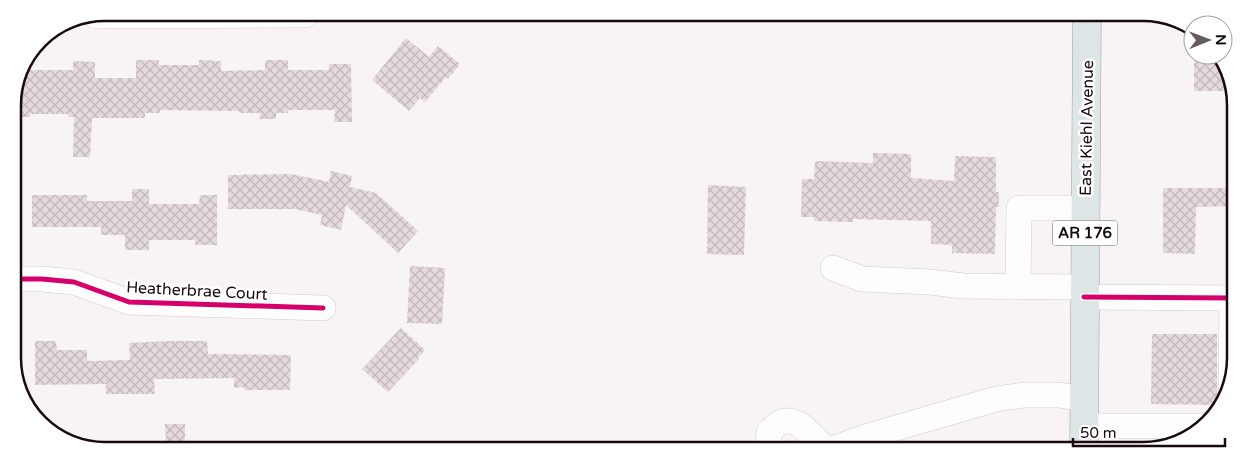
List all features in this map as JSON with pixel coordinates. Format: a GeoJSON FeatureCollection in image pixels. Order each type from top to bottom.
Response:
{"type":"FeatureCollection","features":[{"type":"Feature","properties":{"kind":"main road","name":"East Kiehl Avenue"},"geometry":{"type":"LineString","coordinates":[[1084,438],[1086,21]]}},
{"type":"Feature","properties":{"kind":"street"},"geometry":{"type":"LineString","coordinates":[[1018,288],[1019,208],[1085,208]]}},
{"type":"Feature","properties":{"kind":"street"},"geometry":{"type":"LineString","coordinates":[[833,268],[862,279],[930,282],[963,286],[1227,298]]}},
{"type":"Feature","properties":{"kind":"street","name":"Heatherbrae Court"},"geometry":{"type":"LineString","coordinates":[[21,279],[74,282],[129,302],[323,308]]}},
{"type":"Feature","properties":{"kind":"street"},"geometry":{"type":"LineString","coordinates":[[852,442],[996,399],[1024,395],[1059,395],[1084,400]]}},
{"type":"Feature","properties":{"kind":"street"},"geometry":{"type":"LineString","coordinates":[[768,442],[769,432],[780,422],[790,421],[799,423],[818,442]]}},
{"type":"Feature","properties":{"kind":"street"},"geometry":{"type":"LineString","coordinates":[[1084,438],[1189,427]]}},
{"type":"Feature","properties":{"kind":"building"},"geometry":{"type":"Polygon","coordinates":[[[406,38],[429,57],[438,46],[460,64],[425,102],[420,98],[409,111],[372,80],[406,38]]]}},
{"type":"Feature","properties":{"kind":"building"},"geometry":{"type":"Polygon","coordinates":[[[136,60],[159,60],[159,65],[199,65],[199,60],[221,61],[221,71],[265,70],[265,60],[288,60],[288,70],[329,70],[329,64],[351,64],[352,122],[334,122],[335,110],[288,110],[288,113],[276,113],[276,119],[259,119],[260,113],[239,113],[239,111],[160,110],[160,113],[145,113],[145,118],[92,118],[90,157],[73,157],[74,117],[68,117],[68,114],[30,114],[30,117],[21,117],[21,100],[30,70],[73,70],[73,61],[95,62],[95,78],[136,78],[136,60]]]}},
{"type":"Feature","properties":{"kind":"building"},"geometry":{"type":"Polygon","coordinates":[[[1194,65],[1216,65],[1225,91],[1194,91],[1194,65]]]}},
{"type":"Feature","properties":{"kind":"building"},"geometry":{"type":"Polygon","coordinates":[[[873,153],[911,154],[911,178],[954,181],[955,156],[996,157],[996,192],[999,192],[999,207],[996,207],[995,254],[952,253],[952,245],[931,244],[931,221],[853,219],[853,222],[814,221],[814,217],[801,217],[802,179],[814,179],[815,161],[873,163],[873,153]]]}},
{"type":"Feature","properties":{"kind":"building"},"geometry":{"type":"Polygon","coordinates":[[[331,171],[352,176],[350,187],[376,193],[418,231],[398,253],[346,205],[341,230],[320,225],[322,215],[295,209],[228,209],[228,175],[291,174],[329,182],[331,171]]]}},
{"type":"Feature","properties":{"kind":"building"},"geometry":{"type":"Polygon","coordinates":[[[708,185],[746,187],[744,255],[707,254],[708,185]]]}},
{"type":"Feature","properties":{"kind":"building"},"geometry":{"type":"Polygon","coordinates":[[[1163,188],[1227,188],[1227,206],[1196,207],[1195,254],[1163,253],[1163,188]]]}},
{"type":"Feature","properties":{"kind":"building"},"geometry":{"type":"Polygon","coordinates":[[[132,189],[149,189],[149,204],[199,204],[200,195],[217,195],[217,245],[195,245],[195,240],[149,240],[149,250],[125,250],[125,235],[101,235],[101,227],[32,227],[32,195],[87,195],[87,201],[132,201],[132,189]]]}},
{"type":"Feature","properties":{"kind":"building"},"geometry":{"type":"Polygon","coordinates":[[[410,266],[445,268],[442,324],[407,323],[410,266]]]}},
{"type":"Feature","properties":{"kind":"building"},"geometry":{"type":"Polygon","coordinates":[[[401,328],[425,350],[388,392],[362,369],[401,328]]]}},
{"type":"Feature","properties":{"kind":"building"},"geometry":{"type":"Polygon","coordinates":[[[1152,334],[1217,334],[1217,396],[1212,405],[1151,404],[1152,334]]]}},
{"type":"Feature","properties":{"kind":"building"},"geometry":{"type":"Polygon","coordinates":[[[35,341],[56,341],[57,350],[87,350],[87,361],[130,360],[129,343],[169,341],[207,341],[208,354],[291,355],[290,390],[244,390],[244,387],[234,388],[234,378],[154,379],[155,394],[106,394],[106,384],[35,385],[35,341]]]}},
{"type":"Feature","properties":{"kind":"building"},"geometry":{"type":"Polygon","coordinates":[[[165,424],[185,424],[185,442],[166,442],[165,424]]]}},
{"type":"Feature","properties":{"kind":"cycle path"},"geometry":{"type":"LineString","coordinates":[[21,279],[74,282],[129,302],[323,308]]}},
{"type":"Feature","properties":{"kind":"cycle path"},"geometry":{"type":"LineString","coordinates":[[1084,297],[1227,298]]}}]}
